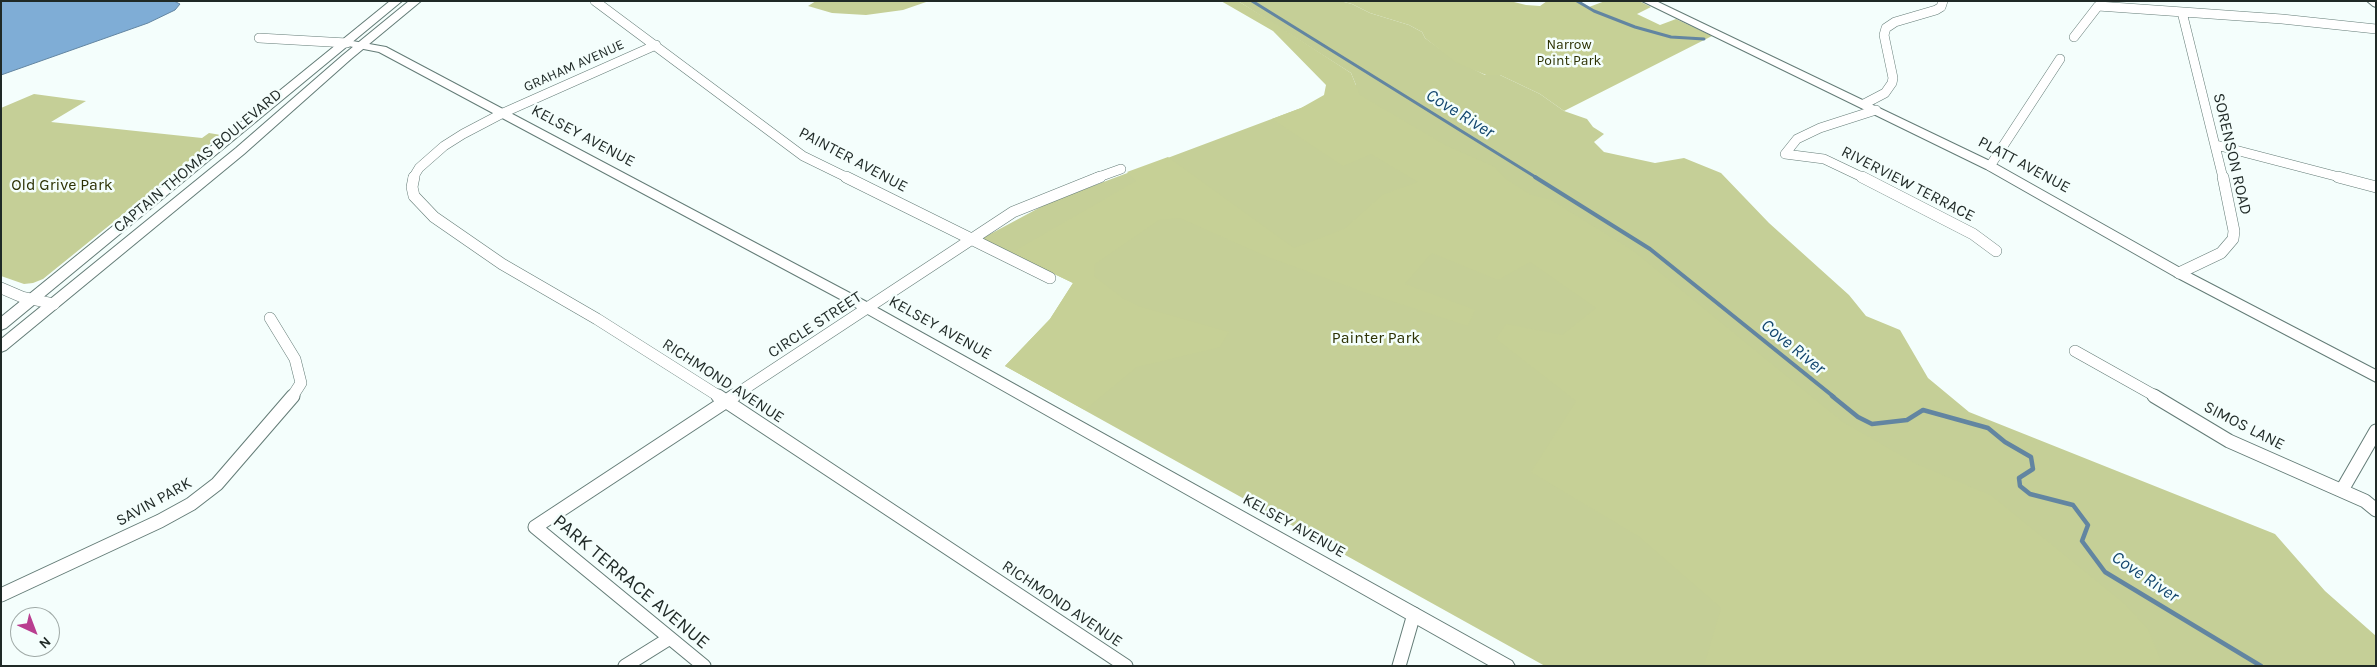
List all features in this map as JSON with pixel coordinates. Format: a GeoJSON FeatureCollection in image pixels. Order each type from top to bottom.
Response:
{"type":"FeatureCollection","features":[{"type":"Feature","properties":{"kind":"main road","name":"CAPTAIN THOMAS BOULEVARD"},"geometry":{"type":"LineString","coordinates":[[1,325],[397,1]]}},
{"type":"Feature","properties":{"kind":"main road","name":"CAPTAIN THOMAS BOULEVARD"},"geometry":{"type":"LineString","coordinates":[[1,347],[240,151],[363,44],[416,1]]}},
{"type":"Feature","properties":{"kind":"main road","name":"PLATT AVENUE"},"geometry":{"type":"LineString","coordinates":[[1647,1],[1990,166],[2179,273],[2376,377]]}},
{"type":"Feature","properties":{"kind":"street","name":"PAINTER AVENUE"},"geometry":{"type":"LineString","coordinates":[[595,1],[803,156],[1050,278]]}},
{"type":"Feature","properties":{"kind":"street"},"geometry":{"type":"LineString","coordinates":[[1864,104],[1885,93],[1894,78],[1884,35],[1886,28],[1895,22],[1936,10],[1941,7],[1943,1]]}},
{"type":"Feature","properties":{"kind":"street"},"geometry":{"type":"LineString","coordinates":[[2372,1],[2376,4]]}},
{"type":"Feature","properties":{"kind":"street"},"geometry":{"type":"LineString","coordinates":[[2074,37],[2098,6],[2282,19],[2376,29]]}},
{"type":"Feature","properties":{"kind":"street","name":"SORENSON ROAD"},"geometry":{"type":"LineString","coordinates":[[2179,273],[2220,253],[2233,239],[2234,231],[2216,145],[2182,12]]}},
{"type":"Feature","properties":{"kind":"street"},"geometry":{"type":"LineString","coordinates":[[259,38],[347,43]]}},
{"type":"Feature","properties":{"kind":"street","name":"KELSEY AVENUE"},"geometry":{"type":"LineString","coordinates":[[347,43],[379,48],[869,308],[1506,666]]}},
{"type":"Feature","properties":{"kind":"street","name":"GRAHAM AVENUE"},"geometry":{"type":"LineString","coordinates":[[502,113],[656,45]]}},
{"type":"Feature","properties":{"kind":"street"},"geometry":{"type":"LineString","coordinates":[[1990,166],[2060,59]]}},
{"type":"Feature","properties":{"kind":"street","name":"RIVERVIEW TERRACE"},"geometry":{"type":"LineString","coordinates":[[1876,110],[1820,128],[1797,139],[1785,154],[1824,159],[1973,234],[1996,251]]}},
{"type":"Feature","properties":{"kind":"street","name":"RICHMOND AVENUE"},"geometry":{"type":"LineString","coordinates":[[502,113],[444,146],[419,168],[413,178],[412,187],[419,204],[434,217],[502,264],[598,319],[727,402],[1126,666]]}},
{"type":"Feature","properties":{"kind":"street"},"geometry":{"type":"LineString","coordinates":[[2216,145],[2376,187]]}},
{"type":"Feature","properties":{"kind":"street","name":"CIRCLE STREET"},"geometry":{"type":"LineString","coordinates":[[536,527],[1013,212],[1036,201],[1121,169]]}},
{"type":"Feature","properties":{"kind":"street"},"geometry":{"type":"LineString","coordinates":[[1,288],[54,304]]}},
{"type":"Feature","properties":{"kind":"street","name":"SAVIN PARK"},"geometry":{"type":"LineString","coordinates":[[1,595],[160,521],[191,504],[217,484],[293,396],[301,383],[295,359],[270,318]]}},
{"type":"Feature","properties":{"kind":"street","name":"SIMOS LANE"},"geometry":{"type":"LineString","coordinates":[[2075,351],[2229,440],[2342,490],[2365,501],[2376,510]]}},
{"type":"Feature","properties":{"kind":"street"},"geometry":{"type":"LineString","coordinates":[[2342,490],[2376,431]]}},
{"type":"Feature","properties":{"kind":"street","name":"PARK TERRACE AVENUE"},"geometry":{"type":"LineString","coordinates":[[536,527],[704,666]]}},
{"type":"Feature","properties":{"kind":"street"},"geometry":{"type":"LineString","coordinates":[[1399,666],[1414,614]]}},
{"type":"Feature","properties":{"kind":"street"},"geometry":{"type":"LineString","coordinates":[[625,666],[670,638]]}},
{"type":"Feature","properties":{"kind":"green space"},"geometry":{"type":"Polygon","coordinates":[[[816,1],[929,1],[903,10],[866,15],[832,13],[808,6],[816,1]]]}},
{"type":"Feature","properties":{"kind":"green space"},"geometry":{"type":"Polygon","coordinates":[[[1221,1],[1238,1],[1351,73],[1360,95],[1447,146],[1495,167],[1506,179],[1531,195],[1551,200],[1635,252],[1843,422],[1914,463],[1992,496],[2125,604],[2148,629],[2159,656],[2160,666],[1822,666],[1818,661],[1797,666],[1704,666],[1721,608],[1638,536],[1531,472],[1576,401],[1496,339],[1506,324],[1562,335],[1596,308],[1530,262],[1498,280],[1432,253],[1405,284],[1475,310],[1468,326],[1361,291],[1268,257],[1180,218],[1159,220],[1095,264],[1094,276],[1124,299],[1138,306],[1229,332],[1220,347],[1137,367],[1085,410],[1005,366],[1050,319],[1073,283],[1011,253],[1136,181],[1127,172],[1168,157],[1294,248],[1344,229],[1382,195],[1418,182],[1371,154],[1343,166],[1272,119],[1301,108],[1324,95],[1326,85],[1273,31],[1221,1]]]}},
{"type":"Feature","properties":{"kind":"green space","name":"Painter Park"},"geometry":{"type":"Polygon","coordinates":[[[1238,1],[1340,1],[1352,4],[1370,13],[1409,25],[1422,32],[1425,38],[1452,58],[1485,75],[1500,75],[1540,94],[1564,111],[1587,119],[1593,127],[1604,134],[1594,142],[1604,152],[1655,163],[1684,158],[1721,173],[1769,223],[1849,295],[1866,316],[1900,330],[1928,378],[1969,412],[2275,534],[2325,591],[2376,636],[2376,666],[1545,666],[1005,366],[1050,319],[1073,283],[981,239],[1050,202],[1301,108],[1356,85],[1351,73],[1238,1]]]}},
{"type":"Feature","properties":{"kind":"green space","name":"Narrow Point Park"},"geometry":{"type":"Polygon","coordinates":[[[1340,1],[1510,1],[1540,6],[1547,1],[1577,1],[1589,7],[1605,1],[1639,1],[1651,7],[1637,14],[1660,25],[1676,19],[1712,36],[1564,111],[1540,94],[1500,75],[1486,75],[1455,62],[1425,38],[1422,32],[1409,25],[1340,1]]]}},
{"type":"Feature","properties":{"kind":"green space","name":"Old Grive Park"},"geometry":{"type":"Polygon","coordinates":[[[34,94],[86,101],[51,122],[202,138],[209,133],[221,135],[43,279],[24,284],[1,276],[1,108],[34,94]]]}},
{"type":"Feature","properties":{"kind":"water"},"geometry":{"type":"Polygon","coordinates":[[[1,1],[174,1],[180,4],[175,10],[148,23],[1,75],[1,1]]]}},
{"type":"Feature","properties":{"kind":"waterway","name":"Cove River"},"geometry":{"type":"LineString","coordinates":[[1252,1],[1537,178]]}},
{"type":"Feature","properties":{"kind":"waterway"},"geometry":{"type":"LineString","coordinates":[[1577,1],[1594,11],[1635,27],[1671,37],[1704,39]]}},
{"type":"Feature","properties":{"kind":"waterway","name":"Cove River"},"geometry":{"type":"LineString","coordinates":[[1535,177],[1650,249],[1834,397]]}},
{"type":"Feature","properties":{"kind":"waterway","name":"Cove River"},"geometry":{"type":"LineString","coordinates":[[1832,396],[1858,417],[1872,424],[1907,420],[1923,410],[1988,428],[2005,442],[2031,457],[2033,469],[2019,478],[2020,486],[2030,494],[2073,505],[2088,525],[2082,541],[2105,572],[2261,666]]}}]}
